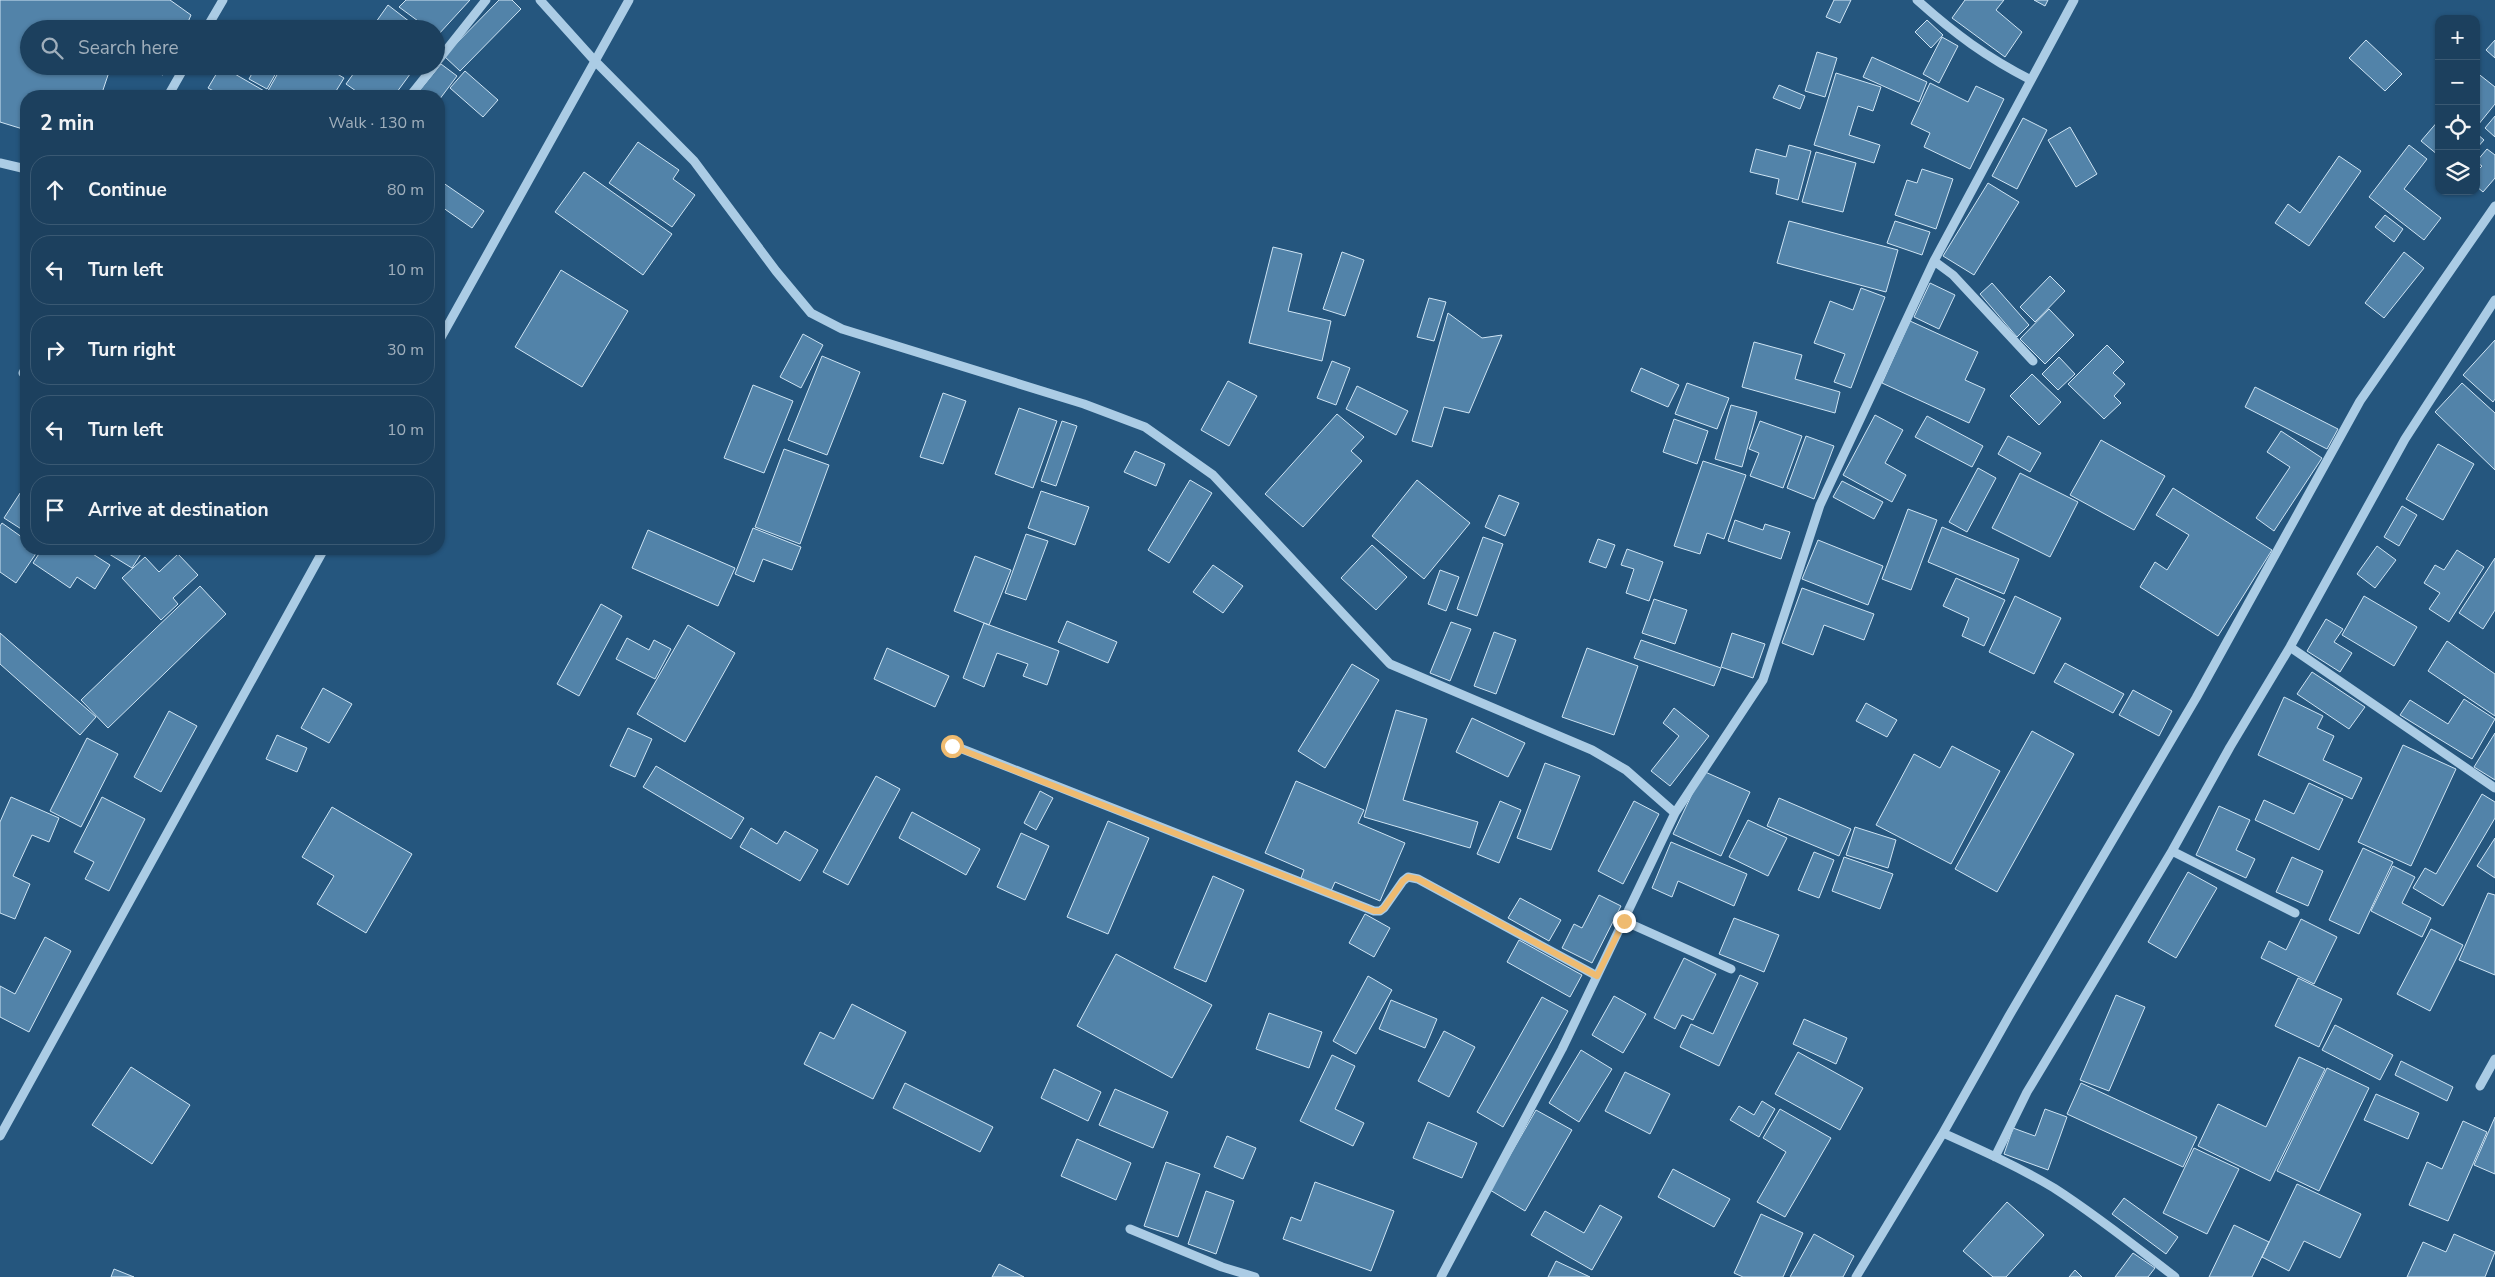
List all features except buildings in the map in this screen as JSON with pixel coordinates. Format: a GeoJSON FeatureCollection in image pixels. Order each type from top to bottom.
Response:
{"type":"FeatureCollection","features":[{"type":"Feature","properties":{"kind":"street"},"geometry":{"type":"LineString","coordinates":[[211,20],[223,0]]}},
{"type":"Feature","properties":{"kind":"street"},"geometry":{"type":"LineString","coordinates":[[445,52],[486,0]]}},
{"type":"Feature","properties":{"kind":"street"},"geometry":{"type":"LineString","coordinates":[[540,0],[594,60],[694,161],[776,271],[810,313],[842,329],[1084,404],[1145,427],[1213,475],[1390,664],[1592,750],[1626,770],[1675,813]]}},
{"type":"Feature","properties":{"kind":"street"},"geometry":{"type":"LineString","coordinates":[[445,330],[629,0]]}},
{"type":"Feature","properties":{"kind":"street"},"geometry":{"type":"LineString","coordinates":[[1917,0],[1951,31],[1986,55],[2031,80]]}},
{"type":"Feature","properties":{"kind":"street"},"geometry":{"type":"LineString","coordinates":[[1441,1277],[1562,1049],[1675,813],[1763,680],[1820,505],[1934,261],[2074,0]]}},
{"type":"Feature","properties":{"kind":"street"},"geometry":{"type":"LineString","coordinates":[[171,90],[180,75]]}},
{"type":"Feature","properties":{"kind":"street"},"geometry":{"type":"LineString","coordinates":[[415,90],[427,75]]}},
{"type":"Feature","properties":{"kind":"street"},"geometry":{"type":"LineString","coordinates":[[0,163],[20,168]]}},
{"type":"Feature","properties":{"kind":"street"},"geometry":{"type":"LineString","coordinates":[[1856,1277],[1943,1133],[2009,1016],[2196,698],[2360,401],[2495,206]]}},
{"type":"Feature","properties":{"kind":"street"},"geometry":{"type":"LineString","coordinates":[[1934,261],[1953,275],[2033,361]]}},
{"type":"Feature","properties":{"kind":"street"},"geometry":{"type":"LineString","coordinates":[[1995,1157],[2027,1092],[2290,648],[2405,440],[2495,300]]}},
{"type":"Feature","properties":{"kind":"street"},"geometry":{"type":"LineString","coordinates":[[0,1136],[321,555]]}},
{"type":"Feature","properties":{"kind":"street"},"geometry":{"type":"LineString","coordinates":[[2290,648],[2495,788]]}},
{"type":"Feature","properties":{"kind":"street"},"geometry":{"type":"LineString","coordinates":[[952,746],[1374,911],[1380,911],[1384,908],[1403,881],[1408,877],[1418,879],[1597,976]]}},
{"type":"Feature","properties":{"kind":"street"},"geometry":{"type":"LineString","coordinates":[[2172,850],[2295,913]]}},
{"type":"Feature","properties":{"kind":"street"},"geometry":{"type":"LineString","coordinates":[[1624,921],[1731,968]]}},
{"type":"Feature","properties":{"kind":"street"},"geometry":{"type":"LineString","coordinates":[[2480,1086],[2495,1059]]}},
{"type":"Feature","properties":{"kind":"street"},"geometry":{"type":"LineString","coordinates":[[1943,1133],[1995,1157],[2053,1188],[2114,1229],[2175,1277]]}},
{"type":"Feature","properties":{"kind":"street"},"geometry":{"type":"LineString","coordinates":[[1130,1229],[1222,1267],[1255,1277]]}},
{"type":"Feature","properties":{"kind":"route"},"geometry":{"type":"LineString","coordinates":[[952,746],[1374,911],[1380,911],[1384,908],[1403,881],[1408,877],[1413,877],[1597,976],[1624,921]]}}]}
